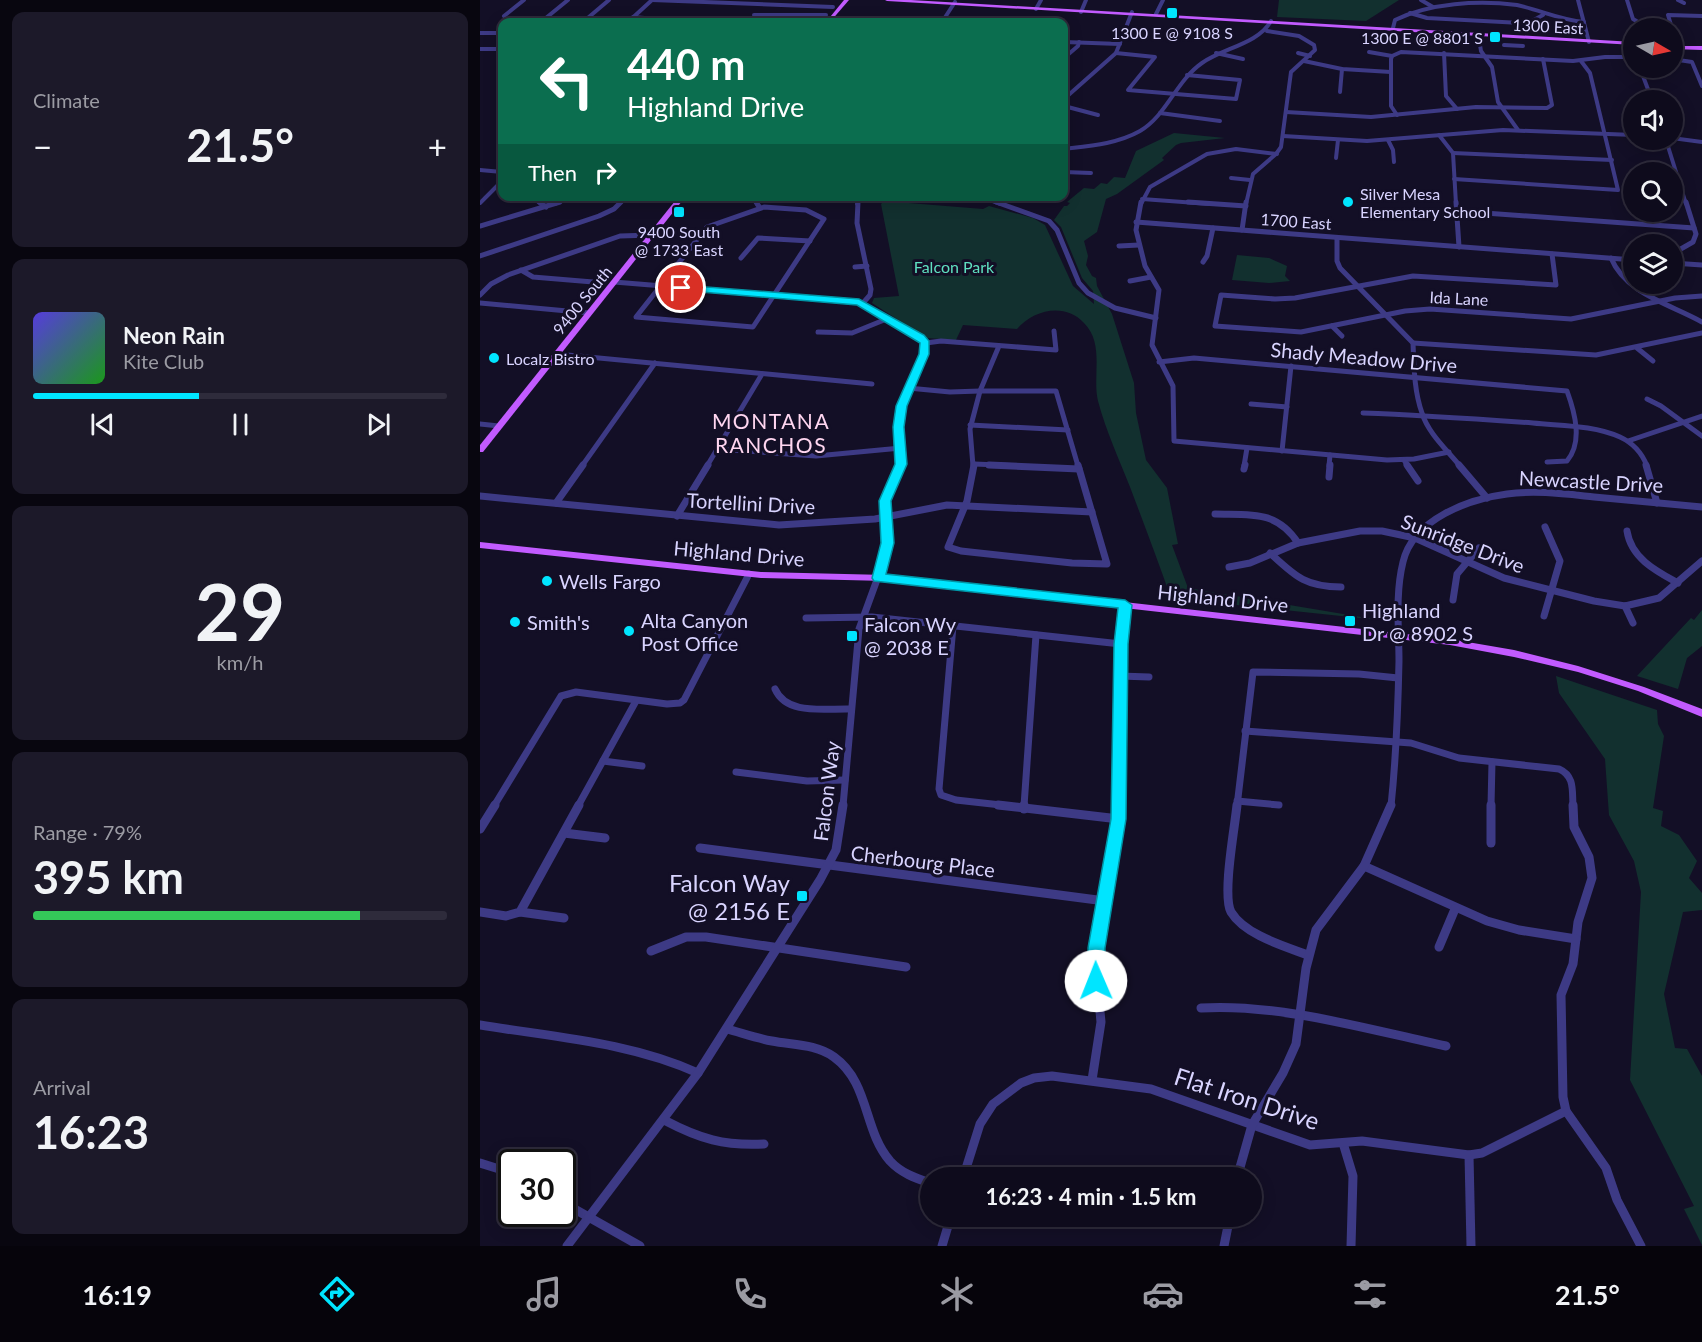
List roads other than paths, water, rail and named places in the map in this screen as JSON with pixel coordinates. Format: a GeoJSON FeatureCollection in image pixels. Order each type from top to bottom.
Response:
{"type":"FeatureCollection","features":[{"type":"Feature","properties":{"kind":"main road"},"geometry":{"type":"LineString","coordinates":[[824,18],[839,0]]}},
{"type":"Feature","properties":{"kind":"main road"},"geometry":{"type":"LineString","coordinates":[[831,18],[847,0]]}},
{"type":"Feature","properties":{"kind":"main road","name":"1300 East"},"geometry":{"type":"LineString","coordinates":[[887,0],[1623,43]]}},
{"type":"Feature","properties":{"kind":"main road","name":"1300 East"},"geometry":{"type":"LineString","coordinates":[[928,0],[955,3]]}},
{"type":"Feature","properties":{"kind":"main road","name":"1300 East"},"geometry":{"type":"LineString","coordinates":[[1132,13],[1270,22],[1393,25],[1478,34]]}},
{"type":"Feature","properties":{"kind":"main road"},"geometry":{"type":"LineString","coordinates":[[1683,46],[1702,47]]}},
{"type":"Feature","properties":{"kind":"main road","name":"9400 South"},"geometry":{"type":"LineString","coordinates":[[480,450],[679,201]]}},
{"type":"Feature","properties":{"kind":"main road","name":"Highland Drive"},"geometry":{"type":"LineString","coordinates":[[480,545],[748,574],[879,578],[1471,645],[1551,662],[1640,689],[1702,713]]}},
{"type":"Feature","properties":{"kind":"street"},"geometry":{"type":"LineString","coordinates":[[504,16],[524,0]]}},
{"type":"Feature","properties":{"kind":"street"},"geometry":{"type":"LineString","coordinates":[[546,18],[568,0]]}},
{"type":"Feature","properties":{"kind":"street"},"geometry":{"type":"LineString","coordinates":[[588,18],[609,0]]}},
{"type":"Feature","properties":{"kind":"street"},"geometry":{"type":"LineString","coordinates":[[633,17],[652,0],[833,7]]}},
{"type":"Feature","properties":{"kind":"street"},"geometry":{"type":"LineString","coordinates":[[1037,8],[1041,0]]}},
{"type":"Feature","properties":{"kind":"street"},"geometry":{"type":"LineString","coordinates":[[1081,10],[1086,0]]}},
{"type":"Feature","properties":{"kind":"street"},"geometry":{"type":"LineString","coordinates":[[1156,14],[1163,0]]}},
{"type":"Feature","properties":{"kind":"street"},"geometry":{"type":"LineString","coordinates":[[1420,0],[1432,7]]}},
{"type":"Feature","properties":{"kind":"street"},"geometry":{"type":"LineString","coordinates":[[1572,0],[1578,0],[1589,41]]}},
{"type":"Feature","properties":{"kind":"street"},"geometry":{"type":"LineString","coordinates":[[1627,0],[1633,18]]}},
{"type":"Feature","properties":{"kind":"street"},"geometry":{"type":"LineString","coordinates":[[1678,0],[1684,3]]}},
{"type":"Feature","properties":{"kind":"street"},"geometry":{"type":"LineString","coordinates":[[945,18],[955,3]]}},
{"type":"Feature","properties":{"kind":"street"},"geometry":{"type":"LineString","coordinates":[[1393,25],[1409,13],[1432,7],[1480,3],[1521,7],[1566,21],[1584,22]]}},
{"type":"Feature","properties":{"kind":"street"},"geometry":{"type":"LineString","coordinates":[[1068,96],[1116,54],[1132,13]]}},
{"type":"Feature","properties":{"kind":"street"},"geometry":{"type":"LineString","coordinates":[[1409,13],[1427,18],[1521,23],[1543,15]]}},
{"type":"Feature","properties":{"kind":"street"},"geometry":{"type":"LineString","coordinates":[[754,15],[826,15]]}},
{"type":"Feature","properties":{"kind":"street"},"geometry":{"type":"LineString","coordinates":[[1669,18],[1668,15],[1702,16]]}},
{"type":"Feature","properties":{"kind":"street"},"geometry":{"type":"LineString","coordinates":[[633,17],[644,18]]}},
{"type":"Feature","properties":{"kind":"street"},"geometry":{"type":"LineString","coordinates":[[1267,31],[1270,22]]}},
{"type":"Feature","properties":{"kind":"street"},"geometry":{"type":"LineString","coordinates":[[1068,149],[1091,146],[1125,137],[1150,124],[1187,75],[1216,53],[1267,31],[1308,40],[1315,48],[1310,56],[1291,72],[1283,136],[1277,154],[1255,170],[1242,230]]}},
{"type":"Feature","properties":{"kind":"street"},"geometry":{"type":"LineString","coordinates":[[480,33],[498,33]]}},
{"type":"Feature","properties":{"kind":"street"},"geometry":{"type":"LineString","coordinates":[[1478,34],[1480,48],[1492,67],[1500,107],[1518,130]]}},
{"type":"Feature","properties":{"kind":"street"},"geometry":{"type":"LineString","coordinates":[[1068,42],[1120,44]]}},
{"type":"Feature","properties":{"kind":"street"},"geometry":{"type":"LineString","coordinates":[[1068,55],[1080,42]]}},
{"type":"Feature","properties":{"kind":"street"},"geometry":{"type":"LineString","coordinates":[[1504,45],[1523,46]]}},
{"type":"Feature","properties":{"kind":"street"},"geometry":{"type":"LineString","coordinates":[[1513,46],[1515,57]]}},
{"type":"Feature","properties":{"kind":"street"},"geometry":{"type":"LineString","coordinates":[[480,49],[498,49]]}},
{"type":"Feature","properties":{"kind":"street"},"geometry":{"type":"LineString","coordinates":[[1369,52],[1392,56],[1401,52],[1418,51],[1581,61],[1623,57]]}},
{"type":"Feature","properties":{"kind":"street"},"geometry":{"type":"LineString","coordinates":[[1216,53],[1243,59]]}},
{"type":"Feature","properties":{"kind":"street"},"geometry":{"type":"LineString","coordinates":[[1298,53],[1310,56]]}},
{"type":"Feature","properties":{"kind":"street"},"geometry":{"type":"LineString","coordinates":[[1443,53],[1446,96],[1457,109]]}},
{"type":"Feature","properties":{"kind":"street"},"geometry":{"type":"LineString","coordinates":[[1116,54],[1155,57],[1128,90],[1236,99],[1239,80],[1187,75]]}},
{"type":"Feature","properties":{"kind":"street"},"geometry":{"type":"LineString","coordinates":[[1392,56],[1391,106],[1397,115]]}},
{"type":"Feature","properties":{"kind":"street"},"geometry":{"type":"LineString","coordinates":[[1286,112],[1363,117],[1500,107],[1544,109],[1551,107],[1543,59]]}},
{"type":"Feature","properties":{"kind":"street"},"geometry":{"type":"LineString","coordinates":[[1683,60],[1690,61],[1702,86]]}},
{"type":"Feature","properties":{"kind":"street"},"geometry":{"type":"LineString","coordinates":[[1304,61],[1342,69],[1391,72]]}},
{"type":"Feature","properties":{"kind":"street"},"geometry":{"type":"LineString","coordinates":[[1454,179],[1618,190],[1590,73],[1581,61]]}},
{"type":"Feature","properties":{"kind":"street"},"geometry":{"type":"LineString","coordinates":[[1340,92],[1342,69]]}},
{"type":"Feature","properties":{"kind":"street"},"geometry":{"type":"LineString","coordinates":[[1068,107],[1098,115]]}},
{"type":"Feature","properties":{"kind":"street"},"geometry":{"type":"LineString","coordinates":[[1160,113],[1220,121]]}},
{"type":"Feature","properties":{"kind":"street"},"geometry":{"type":"LineString","coordinates":[[1283,136],[1338,140],[1388,140],[1518,130],[1623,134]]}},
{"type":"Feature","properties":{"kind":"street"},"geometry":{"type":"LineString","coordinates":[[1438,135],[1453,153],[1459,247]]}},
{"type":"Feature","properties":{"kind":"street"},"geometry":{"type":"LineString","coordinates":[[1683,139],[1702,142]]}},
{"type":"Feature","properties":{"kind":"street"},"geometry":{"type":"LineString","coordinates":[[1336,158],[1338,140]]}},
{"type":"Feature","properties":{"kind":"street"},"geometry":{"type":"LineString","coordinates":[[1388,140],[1393,150],[1394,162]]}},
{"type":"Feature","properties":{"kind":"street"},"geometry":{"type":"LineString","coordinates":[[1277,154],[1244,149],[1214,152],[1155,184],[1142,198],[1136,222],[1139,245],[1145,266],[1159,290],[1160,297],[1152,345],[1173,386],[1174,441],[1404,460],[1449,452]]}},
{"type":"Feature","properties":{"kind":"street"},"geometry":{"type":"LineString","coordinates":[[1669,150],[1694,228],[1695,240],[1683,248]]}},
{"type":"Feature","properties":{"kind":"street"},"geometry":{"type":"LineString","coordinates":[[1453,153],[1612,160]]}},
{"type":"Feature","properties":{"kind":"street"},"geometry":{"type":"LineString","coordinates":[[480,170],[498,172]]}},
{"type":"Feature","properties":{"kind":"street"},"geometry":{"type":"LineString","coordinates":[[1068,172],[1091,172]]}},
{"type":"Feature","properties":{"kind":"street"},"geometry":{"type":"LineString","coordinates":[[1231,178],[1251,180]]}},
{"type":"Feature","properties":{"kind":"street"},"geometry":{"type":"LineString","coordinates":[[480,203],[498,185]]}},
{"type":"Feature","properties":{"kind":"street"},"geometry":{"type":"LineString","coordinates":[[1142,198],[1246,206]]}},
{"type":"Feature","properties":{"kind":"street"},"geometry":{"type":"LineString","coordinates":[[538,201],[546,207]]}},
{"type":"Feature","properties":{"kind":"street"},"geometry":{"type":"LineString","coordinates":[[480,226],[559,201]]}},
{"type":"Feature","properties":{"kind":"street"},"geometry":{"type":"LineString","coordinates":[[480,256],[607,213],[621,201]]}},
{"type":"Feature","properties":{"kind":"street"},"geometry":{"type":"LineString","coordinates":[[754,201],[760,208]]}},
{"type":"Feature","properties":{"kind":"street"},"geometry":{"type":"LineString","coordinates":[[859,201],[856,208],[858,230],[871,292],[863,303]]}},
{"type":"Feature","properties":{"kind":"street"},"geometry":{"type":"LineString","coordinates":[[993,201],[1049,221],[1057,230],[1079,283],[1088,293],[1115,308],[1156,318]]}},
{"type":"Feature","properties":{"kind":"street"},"geometry":{"type":"LineString","coordinates":[[760,208],[806,210],[820,214],[824,219],[753,327],[636,317],[707,227],[760,208]]}},
{"type":"Feature","properties":{"kind":"street"},"geometry":{"type":"LineString","coordinates":[[1457,211],[1694,228]]}},
{"type":"Feature","properties":{"kind":"street","name":"1700 East"},"geometry":{"type":"LineString","coordinates":[[1136,222],[1623,259]]}},
{"type":"Feature","properties":{"kind":"street"},"geometry":{"type":"LineString","coordinates":[[1203,262],[1207,255],[1213,228]]}},
{"type":"Feature","properties":{"kind":"street"},"geometry":{"type":"LineString","coordinates":[[480,295],[496,281],[521,270],[621,236],[652,235]]}},
{"type":"Feature","properties":{"kind":"street"},"geometry":{"type":"LineString","coordinates":[[741,258],[758,237],[810,241]]}},
{"type":"Feature","properties":{"kind":"street"},"geometry":{"type":"LineString","coordinates":[[1337,238],[1338,264],[1413,343],[1418,403],[1422,415],[1487,498]]}},
{"type":"Feature","properties":{"kind":"street"},"geometry":{"type":"LineString","coordinates":[[1119,246],[1139,245]]}},
{"type":"Feature","properties":{"kind":"street"},"geometry":{"type":"LineString","coordinates":[[1357,285],[1394,278],[1423,276],[1556,285],[1552,254]]}},
{"type":"Feature","properties":{"kind":"street"},"geometry":{"type":"LineString","coordinates":[[1611,258],[1620,277],[1702,322]]}},
{"type":"Feature","properties":{"kind":"street"},"geometry":{"type":"LineString","coordinates":[[1683,264],[1702,265]]}},
{"type":"Feature","properties":{"kind":"street"},"geometry":{"type":"LineString","coordinates":[[855,267],[867,266]]}},
{"type":"Feature","properties":{"kind":"street"},"geometry":{"type":"LineString","coordinates":[[521,270],[533,276],[593,282]]}},
{"type":"Feature","properties":{"kind":"street"},"geometry":{"type":"LineString","coordinates":[[1130,280],[1151,278]]}},
{"type":"Feature","properties":{"kind":"street"},"geometry":{"type":"LineString","coordinates":[[614,282],[863,303],[926,343],[941,340],[1056,350],[1054,331]]}},
{"type":"Feature","properties":{"kind":"street","name":"Ida Lane"},"geometry":{"type":"LineString","coordinates":[[1357,285],[1285,299],[1221,295],[1215,326],[1292,332],[1430,309],[1571,319],[1662,301],[1702,296]]}},
{"type":"Feature","properties":{"kind":"street"},"geometry":{"type":"LineString","coordinates":[[480,303],[590,313]]}},
{"type":"Feature","properties":{"kind":"street"},"geometry":{"type":"LineString","coordinates":[[818,332],[852,333],[889,318]]}},
{"type":"Feature","properties":{"kind":"street"},"geometry":{"type":"LineString","coordinates":[[1332,326],[1342,336]]}},
{"type":"Feature","properties":{"kind":"street"},"geometry":{"type":"LineString","coordinates":[[1413,343],[1586,356],[1605,355],[1702,333]]}},
{"type":"Feature","properties":{"kind":"street","name":"Falcon Way"},"geometry":{"type":"LineString","coordinates":[[567,1246],[698,1073],[829,865],[840,834],[858,636],[863,616],[879,578],[888,543],[885,501],[901,464],[899,416],[908,388],[924,354],[926,343]]}},
{"type":"Feature","properties":{"kind":"street"},"geometry":{"type":"LineString","coordinates":[[908,388],[946,391],[981,390],[1018,388],[1056,391],[1107,564],[996,555],[948,547],[971,488],[974,464],[970,425],[981,390],[999,346]]}},
{"type":"Feature","properties":{"kind":"street"},"geometry":{"type":"LineString","coordinates":[[1637,348],[1653,361]]}},
{"type":"Feature","properties":{"kind":"street"},"geometry":{"type":"LineString","coordinates":[[557,354],[872,384]]}},
{"type":"Feature","properties":{"kind":"street","name":"Shady Meadow Drive"},"geometry":{"type":"LineString","coordinates":[[1159,362],[1185,357],[1567,391],[1575,427]]}},
{"type":"Feature","properties":{"kind":"street"},"geometry":{"type":"LineString","coordinates":[[556,503],[655,363]]}},
{"type":"Feature","properties":{"kind":"street"},"geometry":{"type":"LineString","coordinates":[[1282,451],[1291,366]]}},
{"type":"Feature","properties":{"kind":"street"},"geometry":{"type":"LineString","coordinates":[[677,516],[762,374]]}},
{"type":"Feature","properties":{"kind":"street"},"geometry":{"type":"LineString","coordinates":[[1647,399],[1683,421],[1702,436]]}},
{"type":"Feature","properties":{"kind":"street"},"geometry":{"type":"LineString","coordinates":[[1251,404],[1287,407]]}},
{"type":"Feature","properties":{"kind":"street"},"geometry":{"type":"LineString","coordinates":[[1363,413],[1422,415],[1599,430],[1628,441],[1647,460],[1657,503]]}},
{"type":"Feature","properties":{"kind":"street"},"geometry":{"type":"LineString","coordinates":[[1628,441],[1702,416]]}},
{"type":"Feature","properties":{"kind":"street"},"geometry":{"type":"LineString","coordinates":[[480,424],[499,426]]}},
{"type":"Feature","properties":{"kind":"street"},"geometry":{"type":"LineString","coordinates":[[970,425],[1068,430]]}},
{"type":"Feature","properties":{"kind":"street"},"geometry":{"type":"LineString","coordinates":[[1547,462],[1557,463],[1571,458],[1576,444],[1575,427]]}},
{"type":"Feature","properties":{"kind":"street"},"geometry":{"type":"LineString","coordinates":[[717,449],[816,456],[901,448]]}},
{"type":"Feature","properties":{"kind":"street"},"geometry":{"type":"LineString","coordinates":[[1244,469],[1247,448]]}},
{"type":"Feature","properties":{"kind":"street"},"geometry":{"type":"LineString","coordinates":[[1329,477],[1330,455]]}},
{"type":"Feature","properties":{"kind":"street"},"geometry":{"type":"LineString","coordinates":[[1404,460],[1418,481]]}},
{"type":"Feature","properties":{"kind":"street"},"geometry":{"type":"LineString","coordinates":[[974,464],[1079,469]]}},
{"type":"Feature","properties":{"kind":"street","name":"Newcastle Drive"},"geometry":{"type":"LineString","coordinates":[[1240,1167],[1252,1125],[1291,1057],[1301,1017],[1308,956],[1316,930],[1364,866],[1391,807],[1398,742],[1400,577],[1403,561],[1415,538],[1446,513],[1487,498],[1508,494],[1549,493],[1702,507]]}},
{"type":"Feature","properties":{"kind":"street","name":"Tortellini Drive"},"geometry":{"type":"LineString","coordinates":[[480,496],[779,525],[825,524],[886,518],[940,506],[1092,512]]}},
{"type":"Feature","properties":{"kind":"street"},"geometry":{"type":"LineString","coordinates":[[1215,514],[1261,517],[1282,522],[1290,528],[1298,543]]}},
{"type":"Feature","properties":{"kind":"street"},"geometry":{"type":"LineString","coordinates":[[1544,616],[1553,591],[1560,558],[1545,526]]}},
{"type":"Feature","properties":{"kind":"street","name":"Sunridge Drive"},"geometry":{"type":"LineString","coordinates":[[1228,567],[1250,563],[1298,543],[1367,531],[1394,532],[1415,538],[1504,579],[1625,606],[1659,598],[1702,561]]}},
{"type":"Feature","properties":{"kind":"street"},"geometry":{"type":"LineString","coordinates":[[1627,531],[1627,540],[1632,550],[1678,583]]}},
{"type":"Feature","properties":{"kind":"street"},"geometry":{"type":"LineString","coordinates":[[1453,600],[1454,581],[1466,562],[1479,548]]}},
{"type":"Feature","properties":{"kind":"street"},"geometry":{"type":"LineString","coordinates":[[1270,553],[1302,582],[1318,587],[1341,587]]}},
{"type":"Feature","properties":{"kind":"street"},"geometry":{"type":"LineString","coordinates":[[480,829],[561,696],[576,692],[674,704],[684,700],[748,574]]}},
{"type":"Feature","properties":{"kind":"street"},"geometry":{"type":"LineString","coordinates":[[1092,1080],[1101,1022],[1095,959],[1119,819],[1120,676],[1125,605]]}},
{"type":"Feature","properties":{"kind":"street"},"geometry":{"type":"LineString","coordinates":[[1625,606],[1632,623]]}},
{"type":"Feature","properties":{"kind":"street"},"geometry":{"type":"LineString","coordinates":[[806,618],[863,616],[1121,644]]}},
{"type":"Feature","properties":{"kind":"street"},"geometry":{"type":"LineString","coordinates":[[953,626],[939,789],[941,795],[956,800],[1119,819]]}},
{"type":"Feature","properties":{"kind":"street"},"geometry":{"type":"LineString","coordinates":[[1024,809],[1036,635]]}},
{"type":"Feature","properties":{"kind":"street"},"geometry":{"type":"LineString","coordinates":[[1308,956],[1252,930],[1232,914],[1227,894],[1253,672],[1359,674],[1398,678]]}},
{"type":"Feature","properties":{"kind":"street"},"geometry":{"type":"LineString","coordinates":[[1120,676],[1149,677]]}},
{"type":"Feature","properties":{"kind":"street"},"geometry":{"type":"LineString","coordinates":[[775,689],[780,700],[792,707],[851,709]]}},
{"type":"Feature","properties":{"kind":"street"},"geometry":{"type":"LineString","coordinates":[[520,912],[636,701]]}},
{"type":"Feature","properties":{"kind":"street"},"geometry":{"type":"LineString","coordinates":[[1245,731],[1422,745],[1459,758],[1566,772],[1573,784],[1574,827],[1586,848],[1592,868],[1591,889],[1582,909],[1573,964],[1561,996],[1563,1097],[1566,1111],[1602,1161],[1624,1215],[1641,1246]]}},
{"type":"Feature","properties":{"kind":"street"},"geometry":{"type":"LineString","coordinates":[[603,761],[642,766]]}},
{"type":"Feature","properties":{"kind":"street"},"geometry":{"type":"LineString","coordinates":[[1491,843],[1492,762]]}},
{"type":"Feature","properties":{"kind":"street"},"geometry":{"type":"LineString","coordinates":[[736,772],[807,781],[845,780]]}},
{"type":"Feature","properties":{"kind":"street"},"geometry":{"type":"LineString","coordinates":[[1237,801],[1279,805]]}},
{"type":"Feature","properties":{"kind":"street"},"geometry":{"type":"LineString","coordinates":[[564,833],[605,838]]}},
{"type":"Feature","properties":{"kind":"street","name":"Cherbourg Place"},"geometry":{"type":"LineString","coordinates":[[700,848],[1105,901]]}},
{"type":"Feature","properties":{"kind":"street"},"geometry":{"type":"LineString","coordinates":[[1364,866],[1455,909],[1504,926],[1576,939]]}},
{"type":"Feature","properties":{"kind":"street"},"geometry":{"type":"LineString","coordinates":[[1439,947],[1455,909]]}},
{"type":"Feature","properties":{"kind":"street"},"geometry":{"type":"LineString","coordinates":[[480,912],[506,916],[520,912],[564,918]]}},
{"type":"Feature","properties":{"kind":"street"},"geometry":{"type":"LineString","coordinates":[[651,951],[696,936],[906,967]]}},
{"type":"Feature","properties":{"kind":"street"},"geometry":{"type":"LineString","coordinates":[[1201,1008],[1230,1006],[1301,1017],[1446,1046]]}},
{"type":"Feature","properties":{"kind":"street"},"geometry":{"type":"LineString","coordinates":[[480,1025],[638,1050],[698,1073]]}},
{"type":"Feature","properties":{"kind":"street"},"geometry":{"type":"LineString","coordinates":[[727,1029],[769,1041],[806,1046],[835,1058],[846,1069],[863,1097],[884,1155],[900,1172],[920,1179]]}},
{"type":"Feature","properties":{"kind":"street","name":"Flat Iron Drive"},"geometry":{"type":"LineString","coordinates":[[966,1167],[980,1124],[993,1104],[1009,1090],[1034,1078],[1052,1076],[1151,1089],[1310,1145],[1372,1142],[1469,1155],[1482,1153],[1566,1111]]}},
{"type":"Feature","properties":{"kind":"street"},"geometry":{"type":"LineString","coordinates":[[664,1120],[712,1143],[726,1146],[764,1144]]}},
{"type":"Feature","properties":{"kind":"street"},"geometry":{"type":"LineString","coordinates":[[1343,1143],[1353,1176],[1351,1246]]}},
{"type":"Feature","properties":{"kind":"street"},"geometry":{"type":"LineString","coordinates":[[1469,1155],[1471,1246]]}},
{"type":"Feature","properties":{"kind":"street"},"geometry":{"type":"LineString","coordinates":[[480,1164],[498,1167]]}},
{"type":"Feature","properties":{"kind":"street"},"geometry":{"type":"LineString","coordinates":[[576,1210],[640,1246]]}},
{"type":"Feature","properties":{"kind":"street"},"geometry":{"type":"LineString","coordinates":[[942,1246],[948,1227]]}},
{"type":"Feature","properties":{"kind":"street"},"geometry":{"type":"LineString","coordinates":[[1224,1246],[1228,1227]]}},
{"type":"Feature","properties":{"kind":"place","name":"1300 E @ 9108 S"},"geometry":{"type":"Point","coordinates":[1172,13]}},
{"type":"Feature","properties":{"kind":"place","name":"1300 E @ 8801 S"},"geometry":{"type":"Point","coordinates":[1495,37]}},
{"type":"Feature","properties":{"kind":"place","name":"Silver Mesa Elementary School"},"geometry":{"type":"Point","coordinates":[1348,202]}},
{"type":"Feature","properties":{"kind":"place","name":"9400 South @ 1733 East"},"geometry":{"type":"Point","coordinates":[679,212]}},
{"type":"Feature","properties":{"kind":"place","name":"Localz Bistro"},"geometry":{"type":"Point","coordinates":[494,358]}},
{"type":"Feature","properties":{"kind":"place","name":"Wells Fargo"},"geometry":{"type":"Point","coordinates":[547,581]}},
{"type":"Feature","properties":{"kind":"place","name":"Highland Dr @ 8902 S"},"geometry":{"type":"Point","coordinates":[1350,621]}},
{"type":"Feature","properties":{"kind":"place","name":"Smith's"},"geometry":{"type":"Point","coordinates":[515,622]}},
{"type":"Feature","properties":{"kind":"place","name":"Alta Canyon Post Office"},"geometry":{"type":"Point","coordinates":[629,631]}},
{"type":"Feature","properties":{"kind":"place","name":"Falcon Wy @ 2038 E"},"geometry":{"type":"Point","coordinates":[852,636]}},
{"type":"Feature","properties":{"kind":"place","name":"Falcon Way @ 2156 E"},"geometry":{"type":"Point","coordinates":[802,896]}},
{"type":"Feature","properties":{"kind":"district","name":"MONTANA RANCHOS"},"geometry":{"type":"Point","coordinates":[771,432]}},
{"type":"Feature","properties":{"kind":"park label","name":"Falcon Park"},"geometry":{"type":"Point","coordinates":[954,266]}}]}
